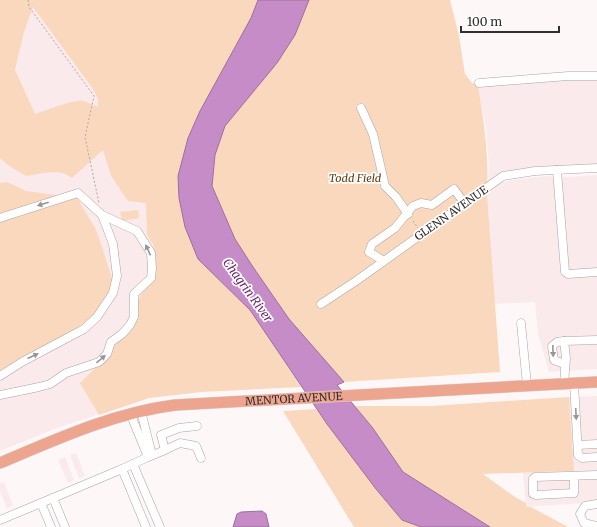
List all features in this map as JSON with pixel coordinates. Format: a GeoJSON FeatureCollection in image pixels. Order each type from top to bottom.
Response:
{"type":"FeatureCollection","features":[{"type":"Feature","properties":{"kind":"main road","name":"MENTOR AVENUE"},"geometry":{"type":"LineString","coordinates":[[0,463],[89,426],[135,412],[192,403],[597,382]]}},
{"type":"Feature","properties":{"kind":"street"},"geometry":{"type":"LineString","coordinates":[[479,83],[568,76],[597,76]]}},
{"type":"Feature","properties":{"kind":"street"},"geometry":{"type":"LineString","coordinates":[[361,108],[363,116],[373,134],[385,186],[396,197],[408,214]]}},
{"type":"Feature","properties":{"kind":"street","name":"GLENN AVENUE"},"geometry":{"type":"LineString","coordinates":[[321,304],[503,176],[535,171],[597,168]]}},
{"type":"Feature","properties":{"kind":"street"},"geometry":{"type":"LineString","coordinates":[[557,170],[565,272],[568,274],[597,272]]}},
{"type":"Feature","properties":{"kind":"street"},"geometry":{"type":"LineString","coordinates":[[384,261],[370,252],[372,244],[395,228],[417,204],[432,205],[454,189],[462,200]]}},
{"type":"Feature","properties":{"kind":"street"},"geometry":{"type":"LineString","coordinates":[[0,218],[78,193],[102,215],[137,231],[151,253],[152,268],[151,278],[134,294],[134,317],[130,325],[122,334],[111,342],[107,354],[99,362],[66,373],[50,384],[0,395]]}},
{"type":"Feature","properties":{"kind":"street"},"geometry":{"type":"LineString","coordinates":[[0,376],[22,362],[84,329],[97,317],[113,292],[117,276],[114,250],[102,215]]}},
{"type":"Feature","properties":{"kind":"street"},"geometry":{"type":"LineString","coordinates":[[521,323],[527,385]]}},
{"type":"Feature","properties":{"kind":"street"},"geometry":{"type":"LineString","coordinates":[[564,364],[554,360],[552,346],[556,342],[597,340]]}},
{"type":"Feature","properties":{"kind":"street"},"geometry":{"type":"LineString","coordinates":[[564,341],[566,358],[564,364],[569,384],[578,445],[578,455],[582,458],[597,457]]}},
{"type":"Feature","properties":{"kind":"street"},"geometry":{"type":"LineString","coordinates":[[135,412],[150,456]]}},
{"type":"Feature","properties":{"kind":"street"},"geometry":{"type":"LineString","coordinates":[[164,450],[161,436],[179,428],[197,426]]}},
{"type":"Feature","properties":{"kind":"street"},"geometry":{"type":"LineString","coordinates":[[0,520],[180,443],[196,446],[201,458]]}},
{"type":"Feature","properties":{"kind":"street"},"geometry":{"type":"LineString","coordinates":[[578,445],[597,444]]}},
{"type":"Feature","properties":{"kind":"street"},"geometry":{"type":"LineString","coordinates":[[133,464],[160,527]]}},
{"type":"Feature","properties":{"kind":"street"},"geometry":{"type":"LineString","coordinates":[[122,469],[146,527]]}},
{"type":"Feature","properties":{"kind":"street"},"geometry":{"type":"LineString","coordinates":[[574,476],[574,494],[534,494],[533,479],[535,477],[597,475]]}},
{"type":"Feature","properties":{"kind":"street"},"geometry":{"type":"LineString","coordinates":[[53,498],[66,527]]}},
{"type":"Feature","properties":{"kind":"street"},"geometry":{"type":"LineString","coordinates":[[41,503],[51,527]]}},
{"type":"Feature","properties":{"kind":"street"},"geometry":{"type":"LineString","coordinates":[[597,504],[584,506],[580,514],[584,523],[597,526]]}},
{"type":"Feature","properties":{"kind":"path"},"geometry":{"type":"LineString","coordinates":[[28,0],[29,7],[94,96],[85,137],[102,215]]}},
{"type":"Feature","properties":{"kind":"path"},"geometry":{"type":"LineString","coordinates":[[408,214],[422,234]]}},
{"type":"Feature","properties":{"kind":"shaded area"},"geometry":{"type":"Polygon","coordinates":[[[0,0],[102,0],[201,392],[149,398],[57,428],[0,451],[0,0]]]}},
{"type":"Feature","properties":{"kind":"shaded area"},"geometry":{"type":"Polygon","coordinates":[[[597,77],[597,167],[527,171],[488,185],[489,165],[486,130],[478,85],[597,77]]]}},
{"type":"Feature","properties":{"kind":"shaded area"},"geometry":{"type":"Polygon","coordinates":[[[597,175],[597,369],[549,372],[538,334],[535,302],[494,304],[487,194],[499,184],[511,180],[546,176],[568,177],[597,175]]]}},
{"type":"Feature","properties":{"kind":"shaded area"},"geometry":{"type":"Polygon","coordinates":[[[597,396],[597,502],[526,507],[523,473],[574,471],[569,397],[597,396]]]}},
{"type":"Feature","properties":{"kind":"shaded area"},"geometry":{"type":"Polygon","coordinates":[[[76,453],[85,476],[79,478],[70,455],[76,453]]]}},
{"type":"Feature","properties":{"kind":"shaded area"},"geometry":{"type":"Polygon","coordinates":[[[65,457],[74,480],[68,483],[58,460],[65,457]]]}},
{"type":"Feature","properties":{"kind":"shaded area"},"geometry":{"type":"Polygon","coordinates":[[[4,482],[13,505],[7,508],[0,491],[0,484],[4,482]]]}},
{"type":"Feature","properties":{"kind":"green space"},"geometry":{"type":"Polygon","coordinates":[[[0,0],[258,0],[251,18],[200,111],[188,138],[178,176],[198,259],[250,310],[301,387],[201,392],[149,398],[99,415],[80,383],[112,350],[139,313],[137,303],[154,267],[154,246],[147,235],[146,203],[128,201],[111,176],[103,150],[72,178],[56,172],[26,176],[8,165],[0,158],[0,0]],[[33,7],[24,32],[15,70],[35,114],[66,103],[79,101],[85,101],[98,107],[98,99],[93,89],[33,7]]]}},
{"type":"Feature","properties":{"kind":"green space","name":"Todd Field"},"geometry":{"type":"Polygon","coordinates":[[[309,0],[450,0],[459,36],[465,74],[472,83],[478,85],[486,139],[487,194],[500,372],[344,382],[289,319],[235,239],[212,186],[215,155],[225,126],[277,63],[295,35],[309,0]]]}},
{"type":"Feature","properties":{"kind":"green space"},"geometry":{"type":"Polygon","coordinates":[[[7,182],[26,191],[77,198],[95,228],[99,238],[112,278],[112,289],[93,317],[48,346],[0,373],[0,183],[7,182]]]}},
{"type":"Feature","properties":{"kind":"green space"},"geometry":{"type":"Polygon","coordinates":[[[138,210],[139,218],[122,221],[120,212],[138,210]]]}},
{"type":"Feature","properties":{"kind":"green space"},"geometry":{"type":"Polygon","coordinates":[[[569,397],[574,471],[483,474],[526,503],[526,507],[531,507],[568,527],[490,527],[403,472],[372,427],[355,406],[431,406],[569,397]]]}},
{"type":"Feature","properties":{"kind":"green space"},"geometry":{"type":"Polygon","coordinates":[[[316,409],[376,489],[402,520],[421,527],[354,527],[283,411],[316,409]]]}},
{"type":"Feature","properties":{"kind":"water","name":"Chagrin River"},"geometry":{"type":"Polygon","coordinates":[[[258,0],[309,0],[295,35],[277,63],[225,126],[215,155],[212,186],[235,239],[289,319],[344,382],[337,385],[372,427],[403,472],[490,527],[421,527],[402,520],[376,489],[327,424],[250,310],[198,259],[185,227],[179,198],[178,176],[188,138],[200,111],[251,18],[258,0]]]}},
{"type":"Feature","properties":{"kind":"water"},"geometry":{"type":"Polygon","coordinates":[[[262,511],[266,514],[269,527],[233,527],[237,514],[241,512],[262,511]]]}}]}
